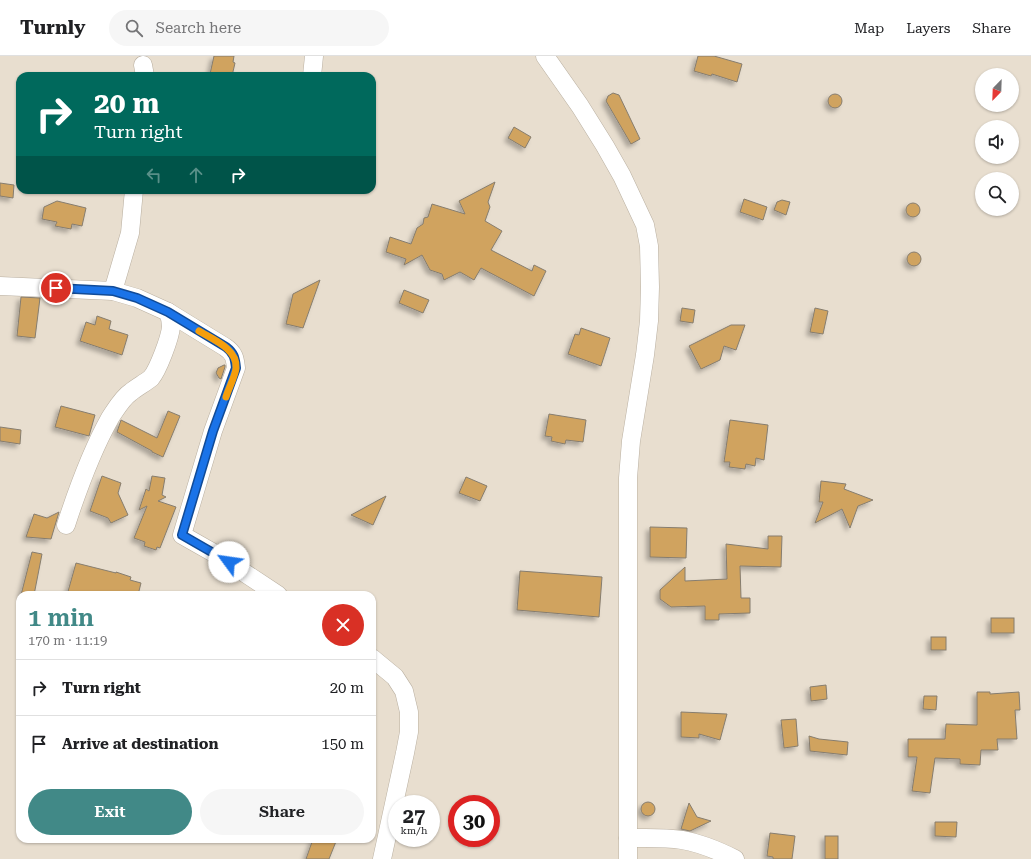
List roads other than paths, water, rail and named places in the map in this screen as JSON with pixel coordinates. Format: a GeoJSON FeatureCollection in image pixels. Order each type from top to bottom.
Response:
{"type":"FeatureCollection","features":[{"type":"Feature","properties":{"kind":"street"},"geometry":{"type":"LineString","coordinates":[[312,72],[314,56]]}},
{"type":"Feature","properties":{"kind":"street"},"geometry":{"type":"LineString","coordinates":[[545,56],[580,106],[622,176],[645,225],[649,246],[649,321],[631,442],[628,478],[628,859]]}},
{"type":"Feature","properties":{"kind":"street"},"geometry":{"type":"LineString","coordinates":[[113,291],[130,233],[134,194]]}},
{"type":"Feature","properties":{"kind":"street"},"geometry":{"type":"LineString","coordinates":[[0,286],[113,291],[137,298],[168,312],[226,347],[231,352],[236,361],[236,368],[213,431],[182,535],[225,559],[272,591]]}},
{"type":"Feature","properties":{"kind":"street"},"geometry":{"type":"LineString","coordinates":[[66,525],[88,462],[111,417],[124,398],[149,379],[155,372],[170,332],[170,319],[168,312]]}},
{"type":"Feature","properties":{"kind":"street"},"geometry":{"type":"LineString","coordinates":[[376,661],[395,677],[404,691],[409,712],[409,732],[382,859]]}},
{"type":"Feature","properties":{"kind":"street"},"geometry":{"type":"LineString","coordinates":[[628,838],[667,838],[682,840],[703,845],[735,859]]}}]}
